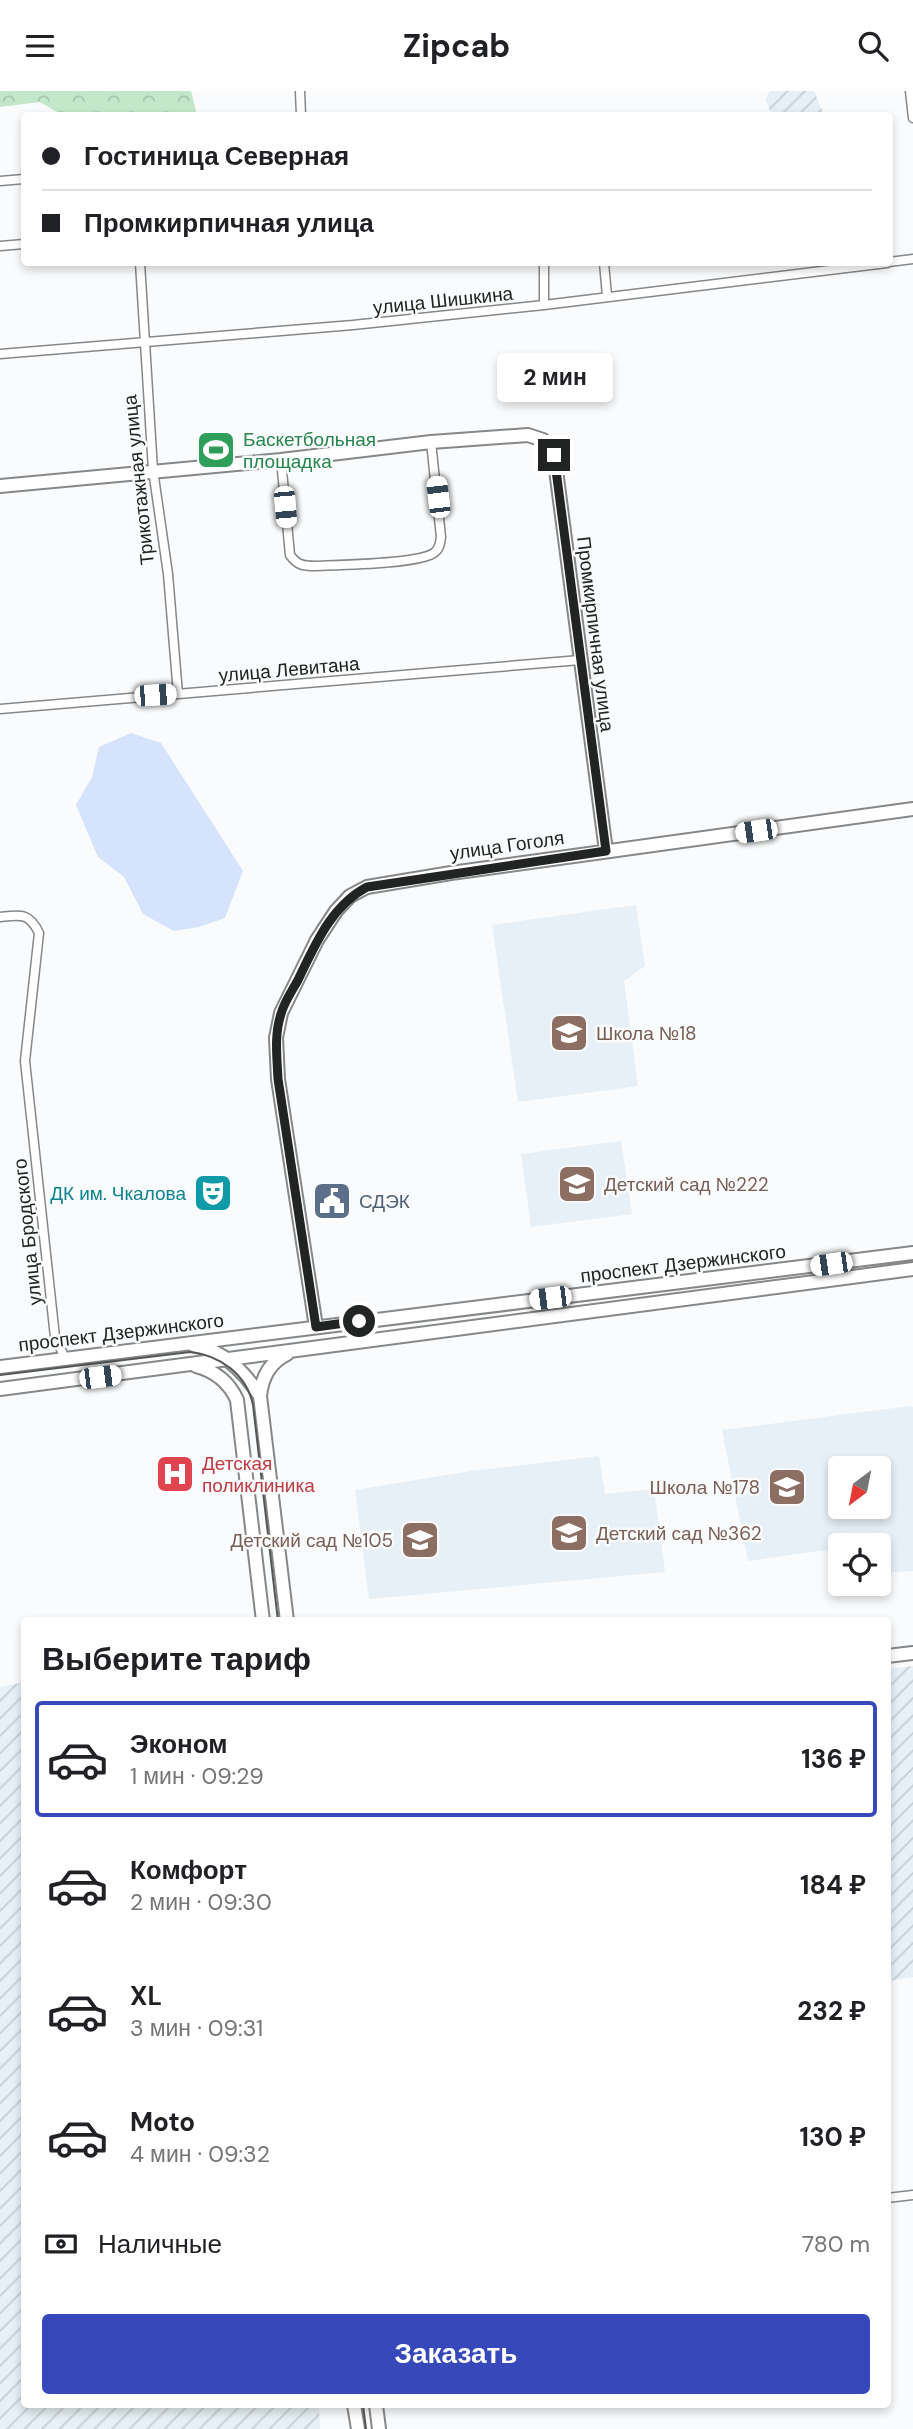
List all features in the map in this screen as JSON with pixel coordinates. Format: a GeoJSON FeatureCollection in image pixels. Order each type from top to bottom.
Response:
{"type":"FeatureCollection","features":[{"type":"Feature","properties":{"kind":"main road","name":"Промкирпичная улица"},"geometry":{"type":"LineString","coordinates":[[431,442],[528,435],[543,440],[554,455],[606,851]]}},
{"type":"Feature","properties":{"kind":"main road"},"geometry":{"type":"LineString","coordinates":[[0,487],[281,460],[431,442]]}},
{"type":"Feature","properties":{"kind":"main road","name":"улица Гоголя"},"geometry":{"type":"LineString","coordinates":[[316,1327],[278,1079],[276,1038],[281,1013],[317,940],[350,896],[367,887],[913,809]]}},
{"type":"Feature","properties":{"kind":"main road","name":"проспект Дзержинского"},"geometry":{"type":"LineString","coordinates":[[0,1367],[913,1254]]}},
{"type":"Feature","properties":{"kind":"main road","name":"проспект Дзержинского"},"geometry":{"type":"LineString","coordinates":[[0,1389],[913,1269]]}},
{"type":"Feature","properties":{"kind":"main road"},"geometry":{"type":"LineString","coordinates":[[262,1617],[237,1400],[243,1373],[255,1356],[289,1331]]}},
{"type":"Feature","properties":{"kind":"main road"},"geometry":{"type":"LineString","coordinates":[[185,1343],[214,1351],[228,1359],[243,1373],[260,1396]]}},
{"type":"Feature","properties":{"kind":"main road"},"geometry":{"type":"LineString","coordinates":[[287,1617],[260,1396],[265,1375],[277,1359],[295,1350]]}},
{"type":"Feature","properties":{"kind":"main road"},"geometry":{"type":"LineString","coordinates":[[192,1364],[206,1368],[220,1377],[237,1400]]}},
{"type":"Feature","properties":{"kind":"main road"},"geometry":{"type":"LineString","coordinates":[[891,1656],[913,1653]]}},
{"type":"Feature","properties":{"kind":"main road"},"geometry":{"type":"LineString","coordinates":[[355,2408],[358,2429]]}},
{"type":"Feature","properties":{"kind":"main road"},"geometry":{"type":"LineString","coordinates":[[376,2408],[379,2429]]}},
{"type":"Feature","properties":{"kind":"street"},"geometry":{"type":"LineString","coordinates":[[300,91],[301,112]]}},
{"type":"Feature","properties":{"kind":"street"},"geometry":{"type":"LineString","coordinates":[[910,91],[913,118]]}},
{"type":"Feature","properties":{"kind":"street"},"geometry":{"type":"LineString","coordinates":[[0,181],[21,179]]}},
{"type":"Feature","properties":{"kind":"street"},"geometry":{"type":"LineString","coordinates":[[0,246],[21,244]]}},
{"type":"Feature","properties":{"kind":"street","name":"улица Шишкина"},"geometry":{"type":"LineString","coordinates":[[893,261],[913,259]]}},
{"type":"Feature","properties":{"kind":"street","name":"Трикотажная улица"},"geometry":{"type":"LineString","coordinates":[[140,266],[153,471],[168,574],[178,694]]}},
{"type":"Feature","properties":{"kind":"street"},"geometry":{"type":"LineString","coordinates":[[544,266],[544,305]]}},
{"type":"Feature","properties":{"kind":"street"},"geometry":{"type":"LineString","coordinates":[[604,266],[607,296]]}},
{"type":"Feature","properties":{"kind":"street","name":"улица Шишкина"},"geometry":{"type":"LineString","coordinates":[[0,354],[354,325],[544,305],[842,266]]}},
{"type":"Feature","properties":{"kind":"street"},"geometry":{"type":"LineString","coordinates":[[281,460],[290,555],[295,562],[304,566],[316,566],[418,559],[435,553],[441,537],[431,442]]}},
{"type":"Feature","properties":{"kind":"street","name":"улица Левитана"},"geometry":{"type":"LineString","coordinates":[[0,709],[580,660]]}},
{"type":"Feature","properties":{"kind":"street","name":"улица Бродского"},"geometry":{"type":"LineString","coordinates":[[0,917],[23,915],[34,922],[39,933],[25,1061],[55,1338],[65,1358]]}},
{"type":"Feature","properties":{"kind":"street"},"geometry":{"type":"LineString","coordinates":[[891,2198],[913,2195]]}},
{"type":"Feature","properties":{"kind":"shaded area"},"geometry":{"type":"Polygon","coordinates":[[[771,91],[814,91],[823,112],[771,112],[765,99],[771,91]]]}},
{"type":"Feature","properties":{"kind":"shaded area","name":"Школа №18"},"geometry":{"type":"Polygon","coordinates":[[[636,905],[645,966],[624,981],[638,1086],[518,1102],[492,925],[636,905]]]}},
{"type":"Feature","properties":{"kind":"shaded area","name":"Детский сад №222"},"geometry":{"type":"Polygon","coordinates":[[[621,1141],[632,1214],[531,1227],[521,1154],[621,1141]]]}},
{"type":"Feature","properties":{"kind":"shaded area","name":"Школа №178"},"geometry":{"type":"Polygon","coordinates":[[[913,1407],[913,1571],[891,1572],[891,1533],[828,1533],[828,1550],[748,1561],[722,1430],[913,1407]]]}},
{"type":"Feature","properties":{"kind":"shaded area"},"geometry":{"type":"Polygon","coordinates":[[[599,1456],[605,1494],[654,1489],[665,1572],[369,1599],[355,1490],[471,1471],[599,1456]]]}},
{"type":"Feature","properties":{"kind":"shaded area"},"geometry":{"type":"Polygon","coordinates":[[[913,1666],[913,1977],[891,1980],[891,1669],[913,1666]]]}},
{"type":"Feature","properties":{"kind":"shaded area"},"geometry":{"type":"Polygon","coordinates":[[[21,1683],[21,2408],[319,2408],[320,2429],[0,2429],[0,1687],[21,1683]]]}},
{"type":"Feature","properties":{"kind":"green space"},"geometry":{"type":"Polygon","coordinates":[[[0,91],[191,91],[196,112],[57,112],[40,102],[0,107],[0,91]]]}},
{"type":"Feature","properties":{"kind":"green space","name":"Баскетбольная площадка"},"geometry":{"type":"Polygon","coordinates":[[[229,445],[229,455],[204,457],[203,446],[229,445]]]}},
{"type":"Feature","properties":{"kind":"water"},"geometry":{"type":"Polygon","coordinates":[[[131,733],[161,743],[243,871],[225,918],[199,927],[174,931],[143,914],[124,877],[98,857],[76,805],[92,777],[99,747],[131,733]]]}},
{"type":"Feature","properties":{"kind":"tram line"},"geometry":{"type":"LineString","coordinates":[[0,1375],[190,1352],[212,1357],[230,1368],[245,1384],[253,1405],[278,1617]]}},
{"type":"Feature","properties":{"kind":"tram line"},"geometry":{"type":"LineString","coordinates":[[363,2408],[366,2429]]}},
{"type":"Feature","properties":{"kind":"place","name":"Баскетбольная площадка"},"geometry":{"type":"Point","coordinates":[216,450]}},
{"type":"Feature","properties":{"kind":"place","name":"Школа №18"},"geometry":{"type":"Point","coordinates":[569,1033]}},
{"type":"Feature","properties":{"kind":"place","name":"Детский сад №222"},"geometry":{"type":"Point","coordinates":[577,1184]}},
{"type":"Feature","properties":{"kind":"place","name":"ДК им. Чкалова"},"geometry":{"type":"Point","coordinates":[213,1193]}},
{"type":"Feature","properties":{"kind":"place","name":"СДЭК"},"geometry":{"type":"Point","coordinates":[332,1201]}},
{"type":"Feature","properties":{"kind":"place","name":"Детская поликлиника"},"geometry":{"type":"Point","coordinates":[175,1474]}},
{"type":"Feature","properties":{"kind":"place","name":"Школа №178"},"geometry":{"type":"Point","coordinates":[787,1487]}},
{"type":"Feature","properties":{"kind":"place","name":"Детский сад №362"},"geometry":{"type":"Point","coordinates":[569,1533]}},
{"type":"Feature","properties":{"kind":"place","name":"Детский сад №105"},"geometry":{"type":"Point","coordinates":[420,1540]}},
{"type":"Feature","properties":{"kind":"route"},"geometry":{"type":"LineString","coordinates":[[359,1321],[316,1327],[278,1079],[276,1038],[281,1013],[317,940],[336,912],[350,896],[367,887],[606,851],[554,455]]}}]}
